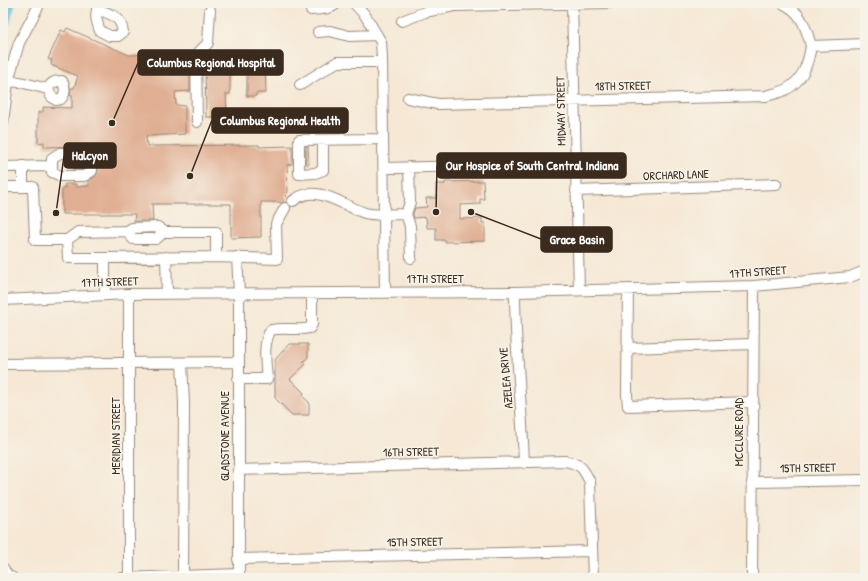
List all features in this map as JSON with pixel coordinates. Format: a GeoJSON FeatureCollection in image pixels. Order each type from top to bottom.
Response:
{"type":"FeatureCollection","features":[{"type":"Feature","properties":{"kind":"street"},"geometry":{"type":"LineString","coordinates":[[3,123],[8,81],[19,43],[40,3]]}},
{"type":"Feature","properties":{"kind":"street"},"geometry":{"type":"LineString","coordinates":[[311,10],[325,9],[335,6],[337,3]]}},
{"type":"Feature","properties":{"kind":"street"},"geometry":{"type":"LineString","coordinates":[[354,3],[365,15],[381,42],[385,293]]}},
{"type":"Feature","properties":{"kind":"street"},"geometry":{"type":"LineString","coordinates":[[402,21],[425,12],[454,6],[609,3]]}},
{"type":"Feature","properties":{"kind":"street"},"geometry":{"type":"LineString","coordinates":[[782,3],[797,13],[806,26],[811,46],[865,44]]}},
{"type":"Feature","properties":{"kind":"street","name":"MIDWAY STREET"},"geometry":{"type":"LineString","coordinates":[[572,4],[579,290]]}},
{"type":"Feature","properties":{"kind":"street"},"geometry":{"type":"LineString","coordinates":[[197,122],[196,55],[208,43],[210,33],[210,10]]}},
{"type":"Feature","properties":{"kind":"street"},"geometry":{"type":"LineString","coordinates":[[318,32],[330,31],[349,36],[377,35]]}},
{"type":"Feature","properties":{"kind":"street","name":"18TH STREET"},"geometry":{"type":"LineString","coordinates":[[408,98],[438,104],[766,96],[785,90],[799,79],[807,65],[811,46]]}},
{"type":"Feature","properties":{"kind":"street"},"geometry":{"type":"LineString","coordinates":[[300,85],[337,62],[382,62]]}},
{"type":"Feature","properties":{"kind":"street"},"geometry":{"type":"LineString","coordinates":[[8,81],[20,82],[48,89]]}},
{"type":"Feature","properties":{"kind":"street"},"geometry":{"type":"LineString","coordinates":[[323,140],[383,139]]}},
{"type":"Feature","properties":{"kind":"street"},"geometry":{"type":"LineString","coordinates":[[384,168],[558,164]]}},
{"type":"Feature","properties":{"kind":"street"},"geometry":{"type":"LineString","coordinates":[[3,166],[52,166]]}},
{"type":"Feature","properties":{"kind":"street"},"geometry":{"type":"LineString","coordinates":[[23,166],[23,187]]}},
{"type":"Feature","properties":{"kind":"street"},"geometry":{"type":"LineString","coordinates":[[409,168],[410,202],[406,214],[410,226],[411,258]]}},
{"type":"Feature","properties":{"kind":"street","name":"ORCHARD LANE"},"geometry":{"type":"LineString","coordinates":[[576,191],[776,184]]}},
{"type":"Feature","properties":{"kind":"street"},"geometry":{"type":"LineString","coordinates":[[3,187],[33,187],[35,240],[67,240],[78,232],[127,231],[133,239],[156,239],[164,232],[216,232],[216,257]]}},
{"type":"Feature","properties":{"kind":"street"},"geometry":{"type":"LineString","coordinates":[[293,201],[300,196],[314,193],[327,196],[367,214],[406,214]]}},
{"type":"Feature","properties":{"kind":"street"},"geometry":{"type":"LineString","coordinates":[[67,240],[68,258],[237,257],[277,259],[276,224],[285,208]]}},
{"type":"Feature","properties":{"kind":"street"},"geometry":{"type":"LineString","coordinates":[[166,257],[167,294]]}},
{"type":"Feature","properties":{"kind":"street","name":"GLADSTONE AVENUE"},"geometry":{"type":"LineString","coordinates":[[237,257],[239,293],[239,576]]}},
{"type":"Feature","properties":{"kind":"street"},"geometry":{"type":"LineString","coordinates":[[105,258],[105,295]]}},
{"type":"Feature","properties":{"kind":"street","name":"17TH STREET"},"geometry":{"type":"LineString","coordinates":[[3,300],[129,294],[515,292],[754,286],[850,277],[865,272]]}},
{"type":"Feature","properties":{"kind":"street","name":"MCCLURE ROAD"},"geometry":{"type":"LineString","coordinates":[[752,578],[752,402],[754,286]]}},
{"type":"Feature","properties":{"kind":"street"},"geometry":{"type":"LineString","coordinates":[[628,289],[628,406],[752,402]]}},
{"type":"Feature","properties":{"kind":"street","name":"AZELEA DRIVE"},"geometry":{"type":"LineString","coordinates":[[515,292],[515,334],[522,417],[524,463]]}},
{"type":"Feature","properties":{"kind":"street"},"geometry":{"type":"LineString","coordinates":[[238,379],[267,379],[266,342],[268,335],[271,330],[278,328],[303,330],[310,328],[312,324],[312,293]]}},
{"type":"Feature","properties":{"kind":"street","name":"MERIDIAN STREET"},"geometry":{"type":"LineString","coordinates":[[129,294],[129,578]]}},
{"type":"Feature","properties":{"kind":"street"},"geometry":{"type":"LineString","coordinates":[[627,348],[753,344]]}},
{"type":"Feature","properties":{"kind":"street"},"geometry":{"type":"LineString","coordinates":[[3,364],[238,362]]}},
{"type":"Feature","properties":{"kind":"street"},"geometry":{"type":"LineString","coordinates":[[182,363],[184,403],[183,576]]}},
{"type":"Feature","properties":{"kind":"street","name":"16TH STREET"},"geometry":{"type":"LineString","coordinates":[[238,470],[565,461],[575,463],[583,469],[590,482],[592,551]]}},
{"type":"Feature","properties":{"kind":"street","name":"15TH STREET"},"geometry":{"type":"LineString","coordinates":[[752,482],[865,480]]}},
{"type":"Feature","properties":{"kind":"street"},"geometry":{"type":"LineString","coordinates":[[592,551],[593,578]]}},
{"type":"Feature","properties":{"kind":"street","name":"15TH STREET"},"geometry":{"type":"LineString","coordinates":[[238,559],[592,551]]}},
{"type":"Feature","properties":{"kind":"street"},"geometry":{"type":"LineString","coordinates":[[122,578],[239,576]]}},
{"type":"Feature","properties":{"kind":"building"},"geometry":{"type":"Polygon","coordinates":[[[67,28],[129,55],[190,54],[190,91],[175,92],[176,105],[185,106],[185,134],[146,136],[147,146],[292,146],[292,164],[287,165],[288,192],[285,196],[287,198],[287,202],[261,202],[261,237],[231,238],[231,204],[152,204],[153,221],[134,221],[135,214],[62,214],[62,188],[65,188],[65,184],[76,184],[76,187],[89,186],[89,181],[96,176],[98,171],[98,154],[87,146],[44,147],[44,142],[38,143],[38,112],[43,112],[43,107],[72,108],[72,96],[70,95],[71,88],[74,88],[78,76],[51,65],[52,60],[48,59],[61,30],[65,32],[67,28]]]}},
{"type":"Feature","properties":{"kind":"building"},"geometry":{"type":"Polygon","coordinates":[[[205,61],[213,61],[214,64],[233,64],[233,74],[230,74],[230,94],[226,94],[227,117],[206,117],[205,61]]]}},
{"type":"Feature","properties":{"kind":"building"},"geometry":{"type":"Polygon","coordinates":[[[247,67],[265,67],[266,93],[256,93],[256,96],[247,96],[247,67]]]}},
{"type":"Feature","properties":{"kind":"building"},"geometry":{"type":"Polygon","coordinates":[[[306,146],[308,146],[309,164],[306,164],[306,146]]]}},
{"type":"Feature","properties":{"kind":"building"},"geometry":{"type":"Polygon","coordinates":[[[74,159],[82,159],[86,161],[86,167],[82,170],[74,170],[74,159]]]}},
{"type":"Feature","properties":{"kind":"building"},"geometry":{"type":"Polygon","coordinates":[[[483,181],[484,199],[480,199],[480,204],[460,205],[460,219],[482,218],[482,223],[485,223],[485,241],[445,242],[445,240],[436,240],[436,228],[427,228],[426,217],[414,218],[413,214],[415,208],[427,207],[426,198],[436,198],[436,184],[445,184],[445,182],[483,181]]]}},
{"type":"Feature","properties":{"kind":"building"},"geometry":{"type":"Polygon","coordinates":[[[289,344],[308,344],[308,357],[303,362],[306,364],[290,379],[304,393],[302,396],[309,402],[309,415],[292,415],[275,398],[275,360],[289,344]]]}},
{"type":"Feature","properties":{"kind":"waterway"},"geometry":{"type":"LineString","coordinates":[[3,21],[8,3]]}},
{"type":"Feature","properties":{"kind":"place","name":"Columbus Regional Hospital"},"geometry":{"type":"Point","coordinates":[112,123]}},
{"type":"Feature","properties":{"kind":"place","name":"Columbus Regional Health"},"geometry":{"type":"Point","coordinates":[190,176]}},
{"type":"Feature","properties":{"kind":"place","name":"Our Hospice of South Central Indiana"},"geometry":{"type":"Point","coordinates":[436,212]}},
{"type":"Feature","properties":{"kind":"place","name":"Grace Basin"},"geometry":{"type":"Point","coordinates":[471,212]}},
{"type":"Feature","properties":{"kind":"place","name":"Halcyon"},"geometry":{"type":"Point","coordinates":[56,213]}}]}
